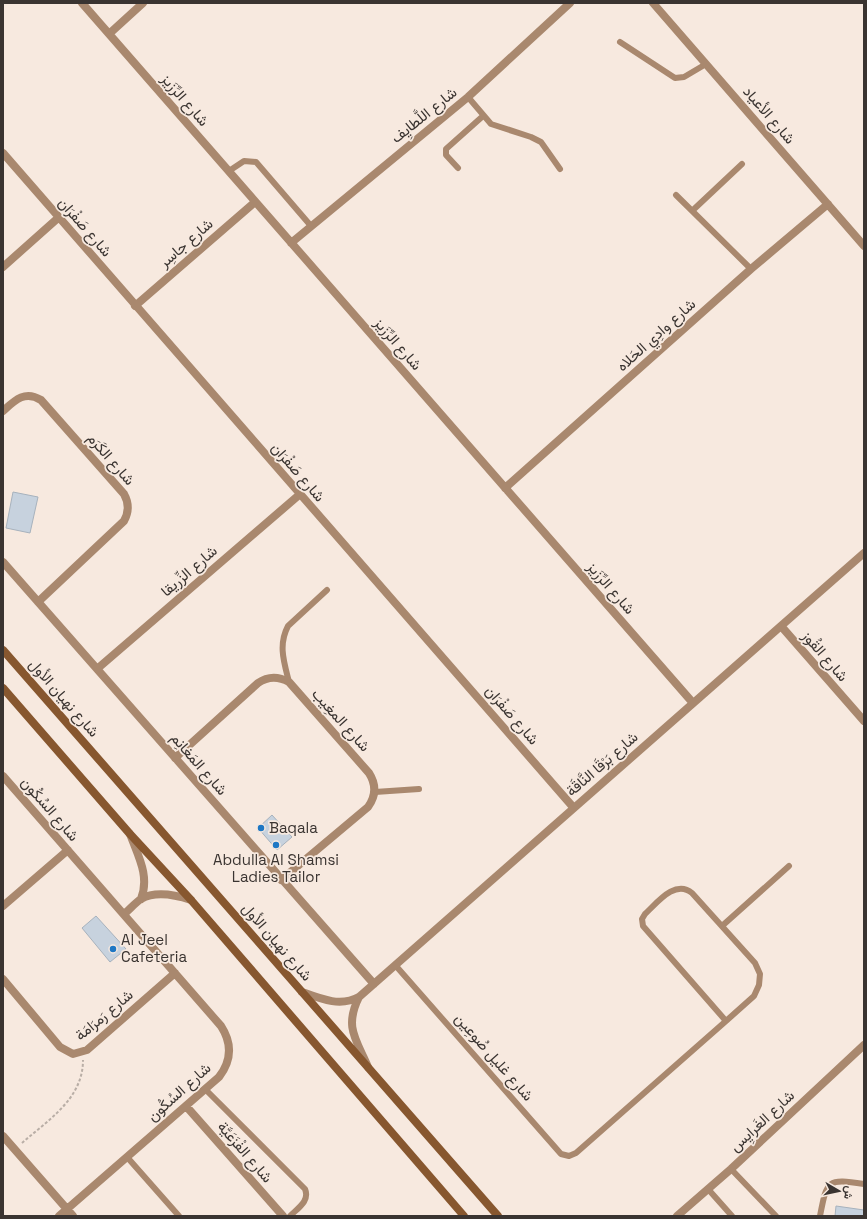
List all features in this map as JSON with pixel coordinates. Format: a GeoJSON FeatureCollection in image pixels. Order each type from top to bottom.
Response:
{"type":"FeatureCollection","features":[{"type":"Feature","properties":{"kind":"main road","name":"شارع نهيان الأول"},"geometry":{"type":"LineString","coordinates":[[3,650],[498,1216]]}},
{"type":"Feature","properties":{"kind":"main road"},"geometry":{"type":"LineString","coordinates":[[3,688],[130,834],[191,900],[464,1216]]}},
{"type":"Feature","properties":{"kind":"street","name":"شارع الرِّزَيز"},"geometry":{"type":"LineString","coordinates":[[82,3],[693,703]]}},
{"type":"Feature","properties":{"kind":"street"},"geometry":{"type":"LineString","coordinates":[[109,34],[142,3]]}},
{"type":"Feature","properties":{"kind":"street","name":"شارع اللَّطايِف"},"geometry":{"type":"LineString","coordinates":[[291,243],[468,97],[570,3]]}},
{"type":"Feature","properties":{"kind":"street","name":"شارع الأعياد"},"geometry":{"type":"LineString","coordinates":[[653,3],[864,246]]}},
{"type":"Feature","properties":{"kind":"street","name":"شارع صَفْرَان"},"geometry":{"type":"LineString","coordinates":[[3,153],[299,495],[574,807]]}},
{"type":"Feature","properties":{"kind":"street","name":"شارع جاسِر"},"geometry":{"type":"LineString","coordinates":[[135,306],[256,202]]}},
{"type":"Feature","properties":{"kind":"street","name":"شارع وادِي الحَلاه"},"geometry":{"type":"LineString","coordinates":[[505,488],[751,269],[828,204]]}},
{"type":"Feature","properties":{"kind":"street"},"geometry":{"type":"LineString","coordinates":[[3,267],[58,218]]}},
{"type":"Feature","properties":{"kind":"street","name":"شارع الكَرَم"},"geometry":{"type":"LineString","coordinates":[[3,411],[22,396],[32,396],[41,400],[124,494],[128,503],[128,512],[124,521],[38,602]]}},
{"type":"Feature","properties":{"kind":"street","name":"شارع الزِّريقا"},"geometry":{"type":"LineString","coordinates":[[97,669],[299,495]]}},
{"type":"Feature","properties":{"kind":"street","name":"شارع بَرْقَا النَّاقَة"},"geometry":{"type":"LineString","coordinates":[[302,992],[338,1002],[346,1002],[359,997],[864,553]]}},
{"type":"Feature","properties":{"kind":"street","name":"شارع المَغانِم"},"geometry":{"type":"LineString","coordinates":[[3,562],[374,984]]}},
{"type":"Feature","properties":{"kind":"street","name":"شارع القُوز"},"geometry":{"type":"LineString","coordinates":[[781,626],[864,721]]}},
{"type":"Feature","properties":{"kind":"street"},"geometry":{"type":"LineString","coordinates":[[175,758],[261,681],[274,677],[289,682]]}},
{"type":"Feature","properties":{"kind":"street","name":"شارع المغِيب"},"geometry":{"type":"LineString","coordinates":[[289,682],[369,772],[374,782],[375,792]]}},
{"type":"Feature","properties":{"kind":"street","name":"شارع السُكُون"},"geometry":{"type":"LineString","coordinates":[[3,776],[221,1026],[229,1044],[227,1065],[219,1077],[59,1216]]}},
{"type":"Feature","properties":{"kind":"street"},"geometry":{"type":"LineString","coordinates":[[281,880],[364,811],[371,803],[375,792]]}},
{"type":"Feature","properties":{"kind":"street"},"geometry":{"type":"LineString","coordinates":[[130,834],[144,872],[144,890],[141,899]]}},
{"type":"Feature","properties":{"kind":"street"},"geometry":{"type":"LineString","coordinates":[[3,906],[68,850]]}},
{"type":"Feature","properties":{"kind":"street"},"geometry":{"type":"LineString","coordinates":[[124,914],[141,899],[161,894],[191,900]]}},
{"type":"Feature","properties":{"kind":"street","name":"شارع رَمرَامَة"},"geometry":{"type":"LineString","coordinates":[[3,979],[60,1047],[68,1053],[83,1052],[175,973]]}},
{"type":"Feature","properties":{"kind":"street","name":"شارع بَرْقَا النَّاقَة"},"geometry":{"type":"LineString","coordinates":[[359,997],[353,1010],[351,1023],[370,1070]]}},
{"type":"Feature","properties":{"kind":"street","name":"شارع الغَرايِس"},"geometry":{"type":"LineString","coordinates":[[683,1214],[708,1189],[864,1045]]}},
{"type":"Feature","properties":{"kind":"street","name":"شارع الفْزَعَيَّة"},"geometry":{"type":"LineString","coordinates":[[186,1106],[283,1216]]}},
{"type":"Feature","properties":{"kind":"street"},"geometry":{"type":"LineString","coordinates":[[3,1136],[73,1216]]}},
{"type":"Feature","properties":{"kind":"lane"},"geometry":{"type":"LineString","coordinates":[[620,42],[675,78],[684,77],[706,64]]}},
{"type":"Feature","properties":{"kind":"lane"},"geometry":{"type":"LineString","coordinates":[[468,97],[483,116],[496,126],[531,137],[541,142],[560,169]]}},
{"type":"Feature","properties":{"kind":"lane"},"geometry":{"type":"LineString","coordinates":[[458,168],[446,155],[446,149],[483,116]]}},
{"type":"Feature","properties":{"kind":"lane"},"geometry":{"type":"LineString","coordinates":[[229,171],[244,161],[256,162],[311,226]]}},
{"type":"Feature","properties":{"kind":"lane"},"geometry":{"type":"LineString","coordinates":[[692,211],[742,164]]}},
{"type":"Feature","properties":{"kind":"lane"},"geometry":{"type":"LineString","coordinates":[[676,195],[751,269]]}},
{"type":"Feature","properties":{"kind":"lane"},"geometry":{"type":"LineString","coordinates":[[289,682],[282,650],[284,633],[288,626],[327,590]]}},
{"type":"Feature","properties":{"kind":"lane"},"geometry":{"type":"LineString","coordinates":[[375,792],[418,789]]}},
{"type":"Feature","properties":{"kind":"lane"},"geometry":{"type":"LineString","coordinates":[[722,926],[789,866]]}},
{"type":"Feature","properties":{"kind":"lane"},"geometry":{"type":"LineString","coordinates":[[682,888],[692,893],[755,963],[760,980],[754,996],[726,1021],[645,929],[642,919],[645,914],[672,891],[682,888]]}},
{"type":"Feature","properties":{"kind":"lane","name":"شارع غليل صُوعِين"},"geometry":{"type":"LineString","coordinates":[[396,966],[561,1154],[569,1156],[576,1153],[726,1021]]}},
{"type":"Feature","properties":{"kind":"lane"},"geometry":{"type":"LineString","coordinates":[[205,1089],[305,1189],[305,1201],[290,1216]]}},
{"type":"Feature","properties":{"kind":"lane"},"geometry":{"type":"LineString","coordinates":[[127,1157],[179,1216]]}},
{"type":"Feature","properties":{"kind":"lane"},"geometry":{"type":"LineString","coordinates":[[731,1169],[776,1216]]}},
{"type":"Feature","properties":{"kind":"lane"},"geometry":{"type":"LineString","coordinates":[[820,1216],[826,1189],[833,1182],[842,1180],[864,1184]]}},
{"type":"Feature","properties":{"kind":"lane"},"geometry":{"type":"LineString","coordinates":[[708,1189],[732,1216]]}},
{"type":"Feature","properties":{"kind":"path"},"geometry":{"type":"LineString","coordinates":[[15,1150],[67,1104],[78,1085],[83,1064],[83,1052]]}},
{"type":"Feature","properties":{"kind":"building"},"geometry":{"type":"Polygon","coordinates":[[[13,492],[38,497],[30,533],[6,528],[13,492]]]}},
{"type":"Feature","properties":{"kind":"building"},"geometry":{"type":"Polygon","coordinates":[[[272,815],[292,837],[277,850],[258,828],[272,815]]]}},
{"type":"Feature","properties":{"kind":"building"},"geometry":{"type":"Polygon","coordinates":[[[96,916],[126,949],[110,962],[82,928],[96,916]]]}},
{"type":"Feature","properties":{"kind":"building"},"geometry":{"type":"Polygon","coordinates":[[[836,1206],[864,1210],[864,1216],[835,1216],[836,1206]]]}},
{"type":"Feature","properties":{"kind":"place","name":"Baqala"},"geometry":{"type":"Point","coordinates":[261,828]}},
{"type":"Feature","properties":{"kind":"place","name":"Abdulla Al Shamsi Ladies Tailor"},"geometry":{"type":"Point","coordinates":[276,845]}},
{"type":"Feature","properties":{"kind":"place","name":"Al Jeel Cafeteria"},"geometry":{"type":"Point","coordinates":[113,949]}}]}
